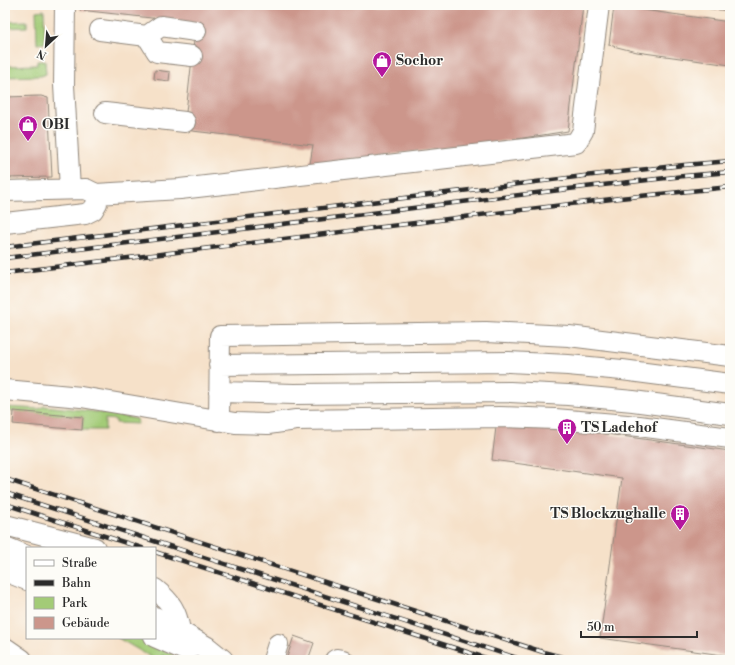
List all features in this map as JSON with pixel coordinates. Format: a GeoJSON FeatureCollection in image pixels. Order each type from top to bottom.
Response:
{"type":"FeatureCollection","features":[{"type":"Feature","properties":{"kind":"main road"},"geometry":{"type":"LineString","coordinates":[[5,548],[26,557]]}},
{"type":"Feature","properties":{"kind":"main road"},"geometry":{"type":"LineString","coordinates":[[5,570],[26,579]]}},
{"type":"Feature","properties":{"kind":"main road"},"geometry":{"type":"LineString","coordinates":[[156,619],[180,631],[207,648],[222,660]]}},
{"type":"Feature","properties":{"kind":"main road"},"geometry":{"type":"LineString","coordinates":[[156,636],[210,660]]}},
{"type":"Feature","properties":{"kind":"main road"},"geometry":{"type":"LineString","coordinates":[[5,648],[21,660]]}},
{"type":"Feature","properties":{"kind":"lane"},"geometry":{"type":"LineString","coordinates":[[65,5],[64,85],[70,189]]}},
{"type":"Feature","properties":{"kind":"lane"},"geometry":{"type":"LineString","coordinates":[[5,191],[86,189],[96,194],[180,189],[576,143],[583,131],[599,5]]}},
{"type":"Feature","properties":{"kind":"lane"},"geometry":{"type":"LineString","coordinates":[[100,30],[147,36],[161,26],[196,31]]}},
{"type":"Feature","properties":{"kind":"lane"},"geometry":{"type":"LineString","coordinates":[[147,36],[157,52],[192,56]]}},
{"type":"Feature","properties":{"kind":"lane"},"geometry":{"type":"LineString","coordinates":[[105,113],[185,122]]}},
{"type":"Feature","properties":{"kind":"lane"},"geometry":{"type":"LineString","coordinates":[[5,223],[85,214],[93,210],[98,204],[96,194]]}},
{"type":"Feature","properties":{"kind":"lane"},"geometry":{"type":"LineString","coordinates":[[219,421],[220,336],[486,332],[569,336],[730,356]]}},
{"type":"Feature","properties":{"kind":"lane"},"geometry":{"type":"LineString","coordinates":[[219,365],[509,362],[614,369],[730,384]]}},
{"type":"Feature","properties":{"kind":"lane"},"geometry":{"type":"LineString","coordinates":[[5,390],[81,397],[219,421],[268,424],[296,420],[555,419],[639,426],[730,438]]}},
{"type":"Feature","properties":{"kind":"lane"},"geometry":{"type":"LineString","coordinates":[[219,392],[294,394],[510,392],[568,395],[633,401],[730,414]]}},
{"type":"Feature","properties":{"kind":"lane"},"geometry":{"type":"LineString","coordinates":[[5,525],[91,547]]}},
{"type":"Feature","properties":{"kind":"lane"},"geometry":{"type":"LineString","coordinates":[[156,591],[163,596],[178,617],[180,631]]}},
{"type":"Feature","properties":{"kind":"lane"},"geometry":{"type":"LineString","coordinates":[[335,660],[343,660]]}},
{"type":"Feature","properties":{"kind":"green space"},"geometry":{"type":"Polygon","coordinates":[[[44,10],[45,43],[37,44],[36,11],[44,10]]]}},
{"type":"Feature","properties":{"kind":"green space"},"geometry":{"type":"Polygon","coordinates":[[[27,21],[27,27],[5,28],[5,22],[27,21]]]}},
{"type":"Feature","properties":{"kind":"green space"},"geometry":{"type":"Polygon","coordinates":[[[37,61],[45,61],[46,74],[41,76],[5,77],[5,66],[37,65],[37,61]]]}},
{"type":"Feature","properties":{"kind":"green space"},"geometry":{"type":"Polygon","coordinates":[[[44,406],[91,411],[137,419],[138,424],[116,423],[116,420],[105,419],[105,430],[82,430],[83,417],[5,411],[5,407],[39,409],[44,406]]]}},
{"type":"Feature","properties":{"kind":"green space"},"geometry":{"type":"Polygon","coordinates":[[[120,639],[140,639],[183,660],[172,660],[162,655],[163,660],[156,660],[120,639]]]}},
{"type":"Feature","properties":{"kind":"building","name":"Sochor"},"geometry":{"type":"Polygon","coordinates":[[[81,5],[583,5],[568,131],[498,142],[310,164],[313,145],[184,130],[196,23],[80,10],[81,5]]]}},
{"type":"Feature","properties":{"kind":"building"},"geometry":{"type":"Polygon","coordinates":[[[704,5],[730,5],[730,11],[703,8],[704,5]]]}},
{"type":"Feature","properties":{"kind":"building"},"geometry":{"type":"Polygon","coordinates":[[[614,6],[730,22],[730,65],[637,52],[609,45],[614,6]]]}},
{"type":"Feature","properties":{"kind":"building"},"geometry":{"type":"Polygon","coordinates":[[[155,70],[170,72],[169,81],[154,79],[155,70]]]}},
{"type":"Feature","properties":{"kind":"building","name":"OBI"},"geometry":{"type":"Polygon","coordinates":[[[41,96],[48,98],[52,177],[5,178],[5,97],[41,96]]]}},
{"type":"Feature","properties":{"kind":"building"},"geometry":{"type":"Polygon","coordinates":[[[14,411],[83,417],[82,430],[13,424],[14,411]]]}},
{"type":"Feature","properties":{"kind":"building"},"geometry":{"type":"Polygon","coordinates":[[[497,419],[730,451],[730,656],[600,638],[622,478],[492,460],[497,419]]]}},
{"type":"Feature","properties":{"kind":"building"},"geometry":{"type":"Polygon","coordinates":[[[294,636],[314,643],[308,660],[286,660],[294,636]]]}},
{"type":"Feature","properties":{"kind":"railway"},"geometry":{"type":"LineString","coordinates":[[5,247],[584,176],[730,161]]}},
{"type":"Feature","properties":{"kind":"railway"},"geometry":{"type":"LineString","coordinates":[[5,258],[585,187],[730,172]]}},
{"type":"Feature","properties":{"kind":"railway"},"geometry":{"type":"LineString","coordinates":[[5,273],[620,198],[730,187]]}},
{"type":"Feature","properties":{"kind":"railway"},"geometry":{"type":"LineString","coordinates":[[5,479],[543,652],[574,660]]}},
{"type":"Feature","properties":{"kind":"railway"},"geometry":{"type":"LineString","coordinates":[[5,493],[523,660]]}},
{"type":"Feature","properties":{"kind":"railway"},"geometry":{"type":"LineString","coordinates":[[5,504],[139,547]]}},
{"type":"Feature","properties":{"kind":"railway"},"geometry":{"type":"LineString","coordinates":[[156,552],[492,660]]}},
{"type":"Feature","properties":{"kind":"place","name":"Sochor"},"geometry":{"type":"Point","coordinates":[382,78]}},
{"type":"Feature","properties":{"kind":"place","name":"OBI"},"geometry":{"type":"Point","coordinates":[28,142]}},
{"type":"Feature","properties":{"kind":"place","name":"TS Ladehof"},"geometry":{"type":"Point","coordinates":[567,445]}},
{"type":"Feature","properties":{"kind":"place","name":"TS Blockzughalle"},"geometry":{"type":"Point","coordinates":[680,531]}}]}
